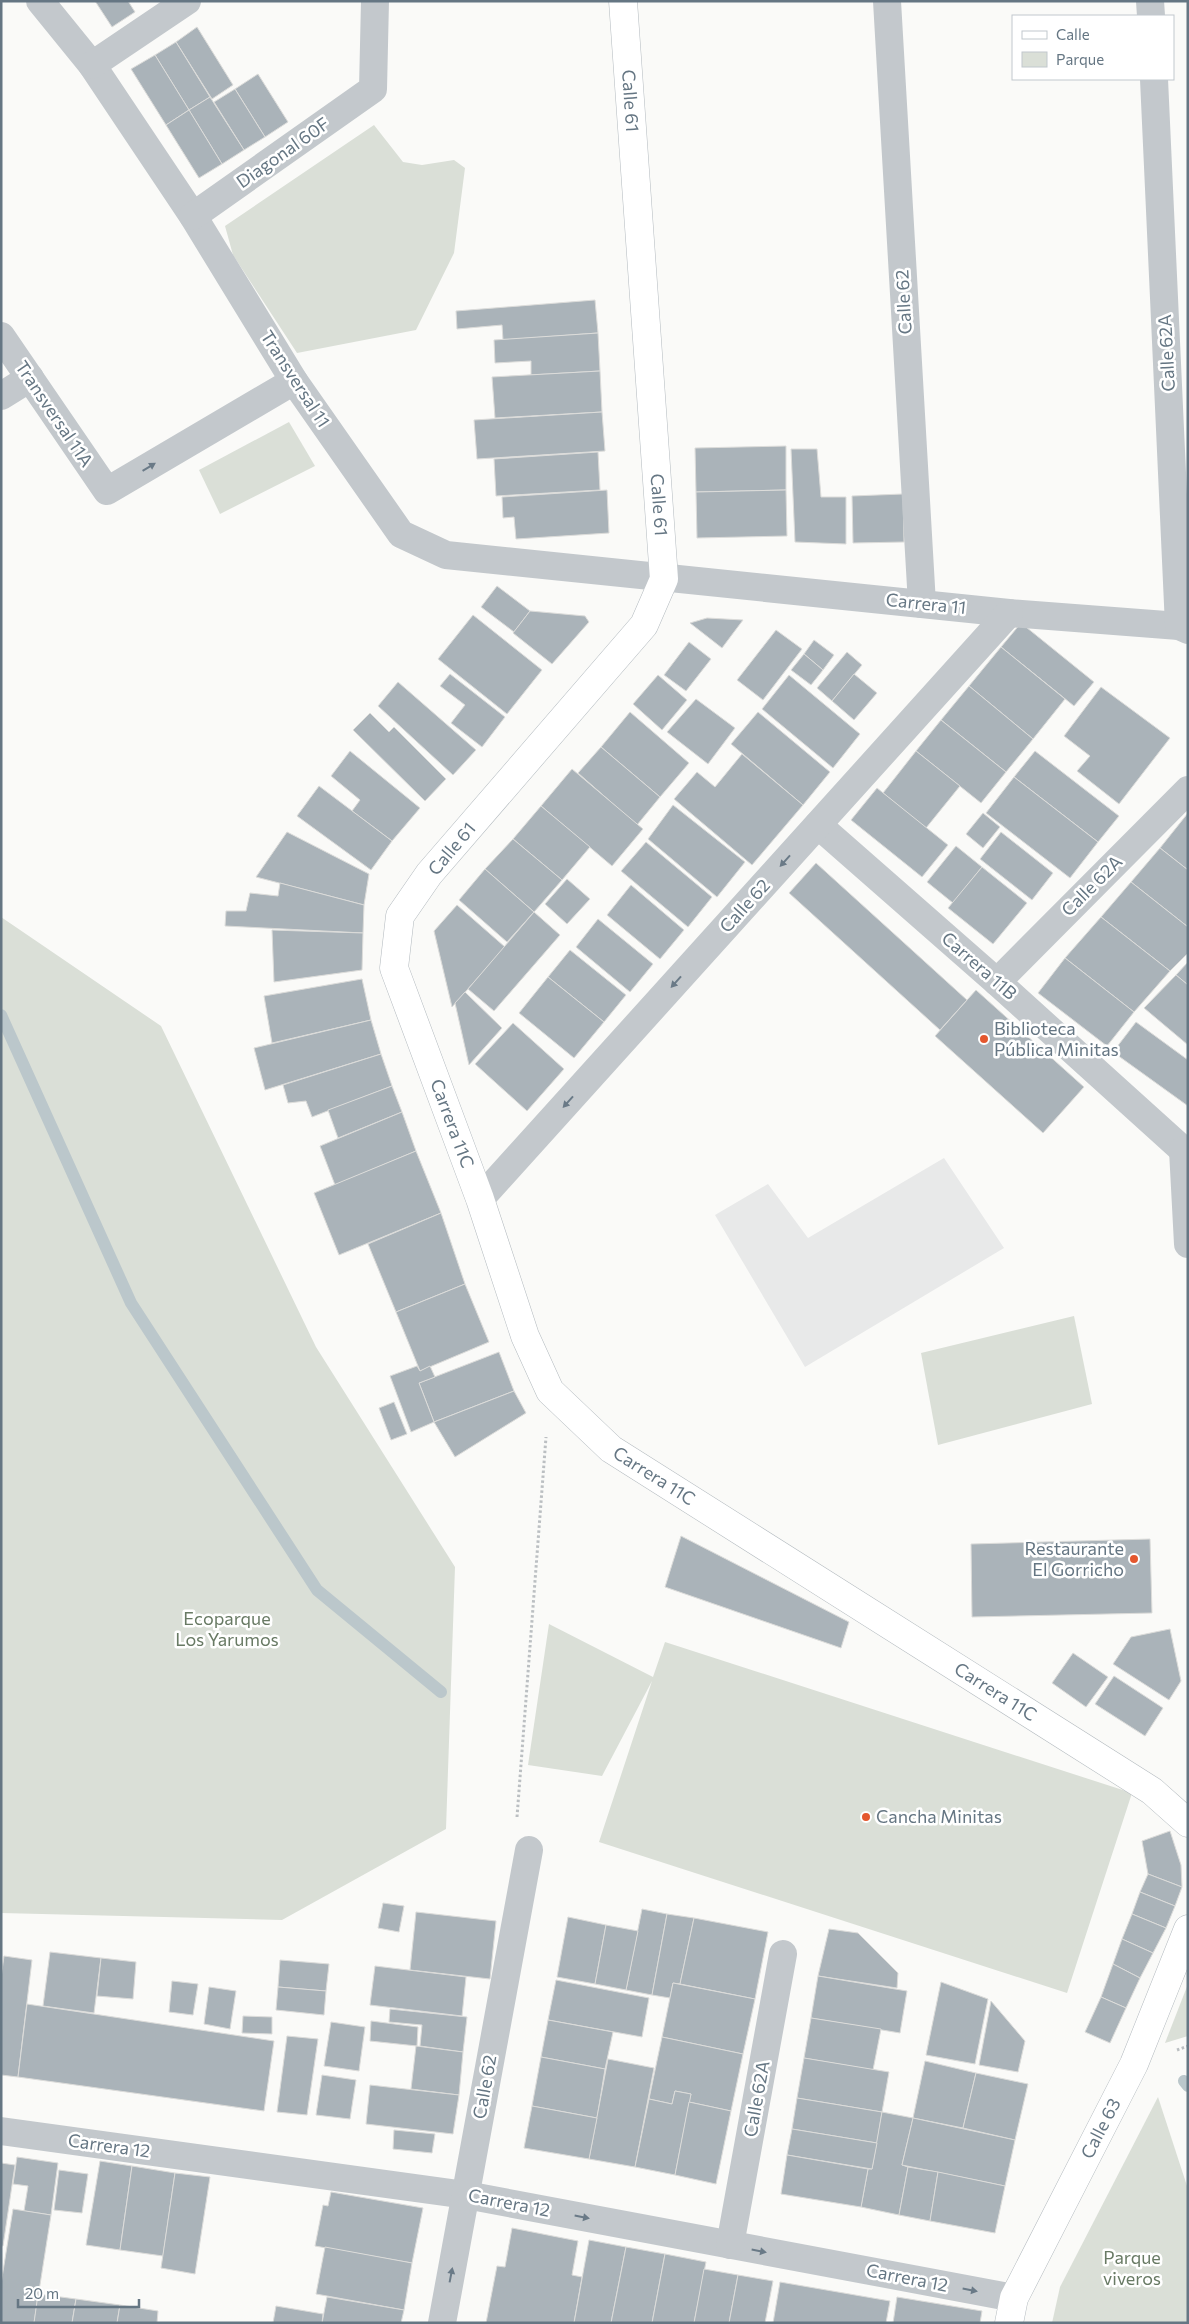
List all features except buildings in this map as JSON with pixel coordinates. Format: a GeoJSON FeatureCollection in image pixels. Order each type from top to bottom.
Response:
{"type":"FeatureCollection","features":[{"type":"Feature","properties":{"kind":"street","name":"Transversal 11"},"geometry":{"type":"LineString","coordinates":[[40,1],[92,65],[193,216],[294,381],[401,534],[446,555],[664,579]]}},
{"type":"Feature","properties":{"kind":"street"},"geometry":{"type":"LineString","coordinates":[[92,65],[188,1]]}},
{"type":"Feature","properties":{"kind":"street","name":"Diagonal 60F"},"geometry":{"type":"LineString","coordinates":[[193,216],[373,89],[375,1]]}},
{"type":"Feature","properties":{"kind":"street","name":"Calle 61"},"geometry":{"type":"LineString","coordinates":[[400,916],[429,874],[644,625],[664,579],[623,1]]}},
{"type":"Feature","properties":{"kind":"street","name":"Calle 62"},"geometry":{"type":"LineString","coordinates":[[887,1],[922,604]]}},
{"type":"Feature","properties":{"kind":"street"},"geometry":{"type":"LineString","coordinates":[[1150,1],[1151,15]]}},
{"type":"Feature","properties":{"kind":"street","name":"Calle 62A"},"geometry":{"type":"LineString","coordinates":[[1154,80],[1184,628]]}},
{"type":"Feature","properties":{"kind":"street","name":"Transversal 11A"},"geometry":{"type":"LineString","coordinates":[[1,336],[107,491],[294,381]]}},
{"type":"Feature","properties":{"kind":"street"},"geometry":{"type":"LineString","coordinates":[[1,396],[30,378]]}},
{"type":"Feature","properties":{"kind":"street","name":"Carrera 11"},"geometry":{"type":"LineString","coordinates":[[664,579],[1184,628]]}},
{"type":"Feature","properties":{"kind":"street","name":"Calle 62"},"geometry":{"type":"LineString","coordinates":[[480,1199],[1009,613]]}},
{"type":"Feature","properties":{"kind":"street","name":"Calle 62A"},"geometry":{"type":"LineString","coordinates":[[997,982],[1188,790]]}},
{"type":"Feature","properties":{"kind":"street","name":"Carrera 11B"},"geometry":{"type":"LineString","coordinates":[[818,825],[1185,1148]]}},
{"type":"Feature","properties":{"kind":"street","name":"Carrera 11C"},"geometry":{"type":"LineString","coordinates":[[400,916],[394,968],[480,1199],[525,1336],[550,1390],[611,1449],[1152,1791],[1188,1823]]}},
{"type":"Feature","properties":{"kind":"street"},"geometry":{"type":"LineString","coordinates":[[1185,1148],[1188,1244]]}},
{"type":"Feature","properties":{"kind":"street","name":"Calle 62"},"geometry":{"type":"LineString","coordinates":[[442,2323],[529,1850]]}},
{"type":"Feature","properties":{"kind":"street","name":"Calle 63"},"geometry":{"type":"LineString","coordinates":[[1011,2310],[1134,2064],[1188,1929]]}},
{"type":"Feature","properties":{"kind":"street","name":"Calle 62A"},"geometry":{"type":"LineString","coordinates":[[730,2245],[783,1954]]}},
{"type":"Feature","properties":{"kind":"street","name":"Carrera 12"},"geometry":{"type":"LineString","coordinates":[[1,2131],[466,2194],[730,2245],[1011,2310]]}},
{"type":"Feature","properties":{"kind":"path"},"geometry":{"type":"LineString","coordinates":[[529,1850],[514,1850],[550,1390]]}},
{"type":"Feature","properties":{"kind":"shaded area"},"geometry":{"type":"Polygon","coordinates":[[[944,1158],[1004,1248],[805,1367],[715,1215],[768,1184],[808,1238],[944,1158]]]}},
{"type":"Feature","properties":{"kind":"green space"},"geometry":{"type":"Polygon","coordinates":[[[374,125],[403,162],[422,165],[454,160],[465,168],[454,253],[416,330],[297,353],[233,255],[225,226],[374,125]]]}},
{"type":"Feature","properties":{"kind":"green space"},"geometry":{"type":"Polygon","coordinates":[[[289,422],[315,466],[220,514],[199,470],[289,422]]]}},
{"type":"Feature","properties":{"kind":"green space","name":"Ecoparque Los Yarumos"},"geometry":{"type":"Polygon","coordinates":[[[1,917],[161,1026],[316,1347],[455,1567],[446,1829],[282,1920],[1,1913],[1,917]]]}},
{"type":"Feature","properties":{"kind":"green space"},"geometry":{"type":"Polygon","coordinates":[[[1074,1316],[1092,1404],[938,1445],[921,1353],[1074,1316]]]}},
{"type":"Feature","properties":{"kind":"green space","name":"Cancha Minitas"},"geometry":{"type":"Polygon","coordinates":[[[549,1624],[653,1677],[665,1642],[1132,1793],[1067,1993],[599,1842],[652,1681],[602,1776],[528,1765],[549,1624]]]}},
{"type":"Feature","properties":{"kind":"green space"},"geometry":{"type":"Polygon","coordinates":[[[1188,1984],[1188,2036],[1165,2043],[1188,1984]]]}},
{"type":"Feature","properties":{"kind":"green space","name":"Parque viveros"},"geometry":{"type":"Polygon","coordinates":[[[1158,2097],[1188,2189],[1188,2323],[1052,2323],[1060,2287],[1158,2097]]]}},
{"type":"Feature","properties":{"kind":"waterway"},"geometry":{"type":"LineString","coordinates":[[1,1015],[131,1303],[317,1590],[441,1692]]}},
{"type":"Feature","properties":{"kind":"waterway"},"geometry":{"type":"LineString","coordinates":[[1184,2081],[1188,2086]]}},
{"type":"Feature","properties":{"kind":"place","name":"Biblioteca Pública Minitas"},"geometry":{"type":"Point","coordinates":[984,1039]}},
{"type":"Feature","properties":{"kind":"place","name":"Restaurante El Gorricho"},"geometry":{"type":"Point","coordinates":[1134,1559]}},
{"type":"Feature","properties":{"kind":"place","name":"Cancha Minitas"},"geometry":{"type":"Point","coordinates":[866,1817]}}]}
